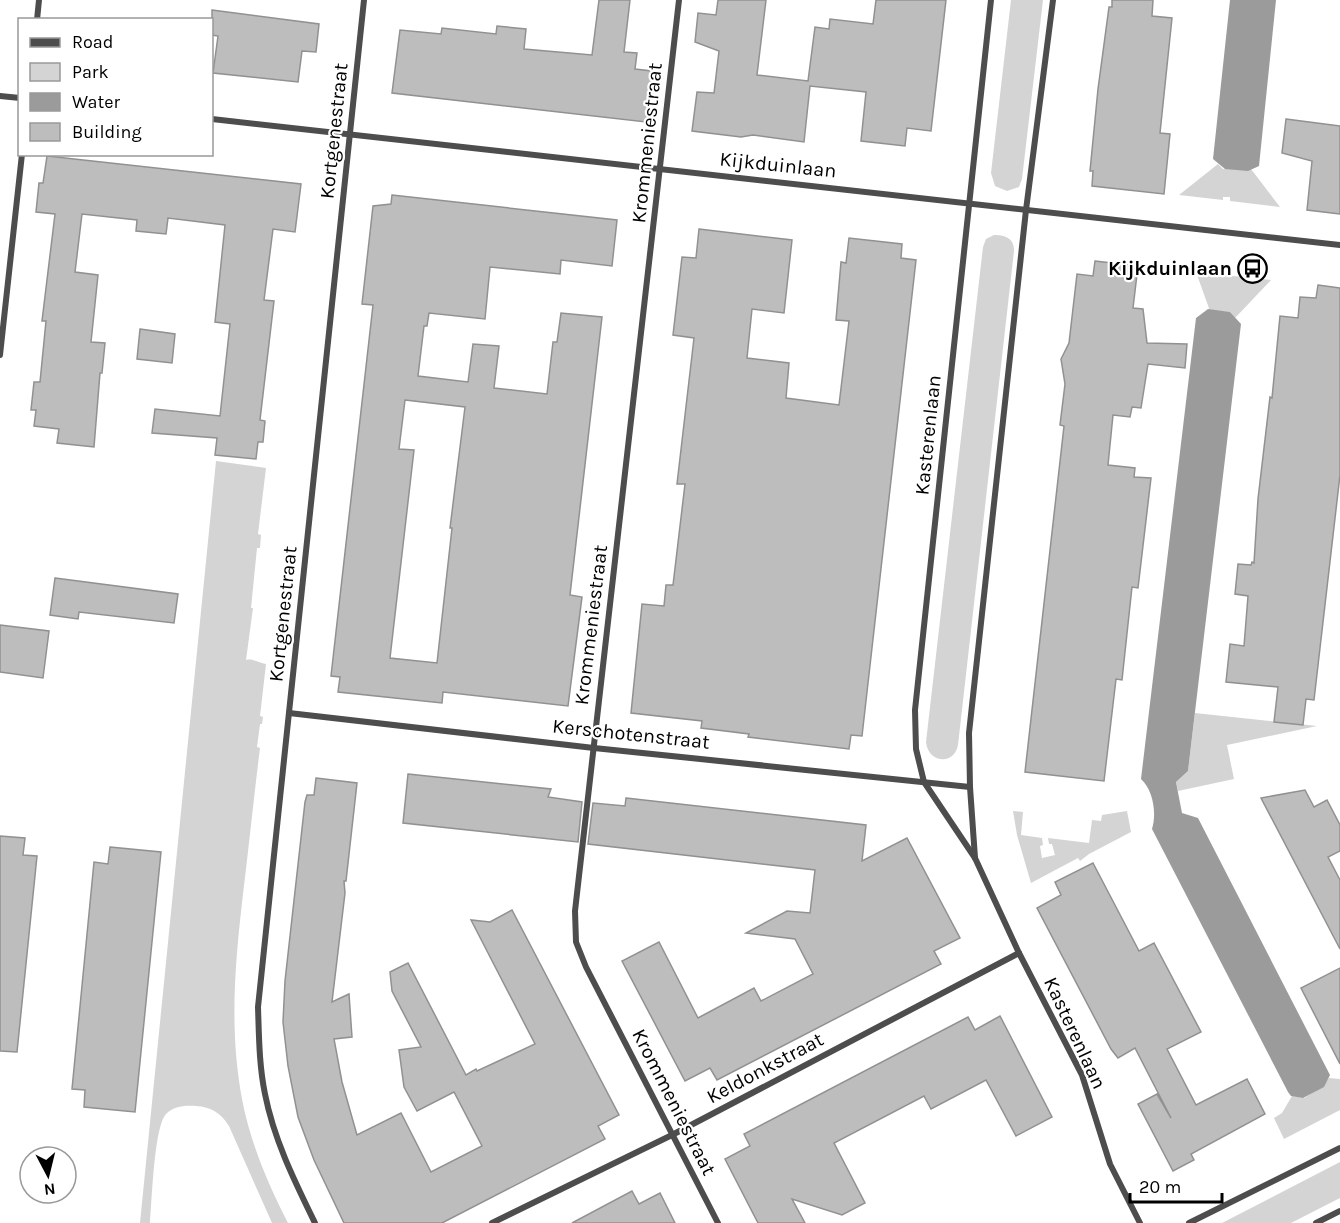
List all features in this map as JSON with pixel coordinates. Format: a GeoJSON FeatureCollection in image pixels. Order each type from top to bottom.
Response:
{"type":"FeatureCollection","features":[{"type":"Feature","properties":{"kind":"street"},"geometry":{"type":"LineString","coordinates":[[37,18],[39,0]]}},
{"type":"Feature","properties":{"kind":"street","name":"Kortgenestraat"},"geometry":{"type":"LineString","coordinates":[[315,1223],[290,1172],[265,1095],[259,1052],[258,1007],[364,0]]}},
{"type":"Feature","properties":{"kind":"street","name":"Krommeniestraat"},"geometry":{"type":"LineString","coordinates":[[679,0],[575,911],[576,942],[586,967],[718,1223]]}},
{"type":"Feature","properties":{"kind":"street","name":"Kasterenlaan"},"geometry":{"type":"LineString","coordinates":[[992,0],[915,710],[916,749],[924,782],[975,858],[1019,953],[1082,1075],[1110,1164],[1140,1223]]}},
{"type":"Feature","properties":{"kind":"street","name":"Kasterenlaan"},"geometry":{"type":"LineString","coordinates":[[975,858],[969,733],[1026,210],[1053,0]]}},
{"type":"Feature","properties":{"kind":"street"},"geometry":{"type":"LineString","coordinates":[[0,96],[18,98]]}},
{"type":"Feature","properties":{"kind":"street","name":"Kijkduinlaan"},"geometry":{"type":"LineString","coordinates":[[213,119],[1340,245]]}},
{"type":"Feature","properties":{"kind":"street"},"geometry":{"type":"LineString","coordinates":[[0,355],[22,156]]}},
{"type":"Feature","properties":{"kind":"street","name":"Kerschotenstraat"},"geometry":{"type":"LineString","coordinates":[[289,713],[594,748],[970,787]]}},
{"type":"Feature","properties":{"kind":"street","name":"Keldonkstraat"},"geometry":{"type":"LineString","coordinates":[[492,1223],[672,1135],[1019,953]]}},
{"type":"Feature","properties":{"kind":"street"},"geometry":{"type":"LineString","coordinates":[[1189,1223],[1340,1148]]}},
{"type":"Feature","properties":{"kind":"street"},"geometry":{"type":"LineString","coordinates":[[1316,1223],[1340,1210]]}},
{"type":"Feature","properties":{"kind":"green space"},"geometry":{"type":"Polygon","coordinates":[[[1011,0],[1043,0],[1022,179],[1019,187],[1007,191],[995,186],[991,173],[1011,0]]]}},
{"type":"Feature","properties":{"kind":"green space"},"geometry":{"type":"Polygon","coordinates":[[[1218,164],[1223,169],[1251,169],[1280,207],[1230,201],[1230,197],[1223,197],[1223,200],[1179,195],[1218,164]]]}},
{"type":"Feature","properties":{"kind":"green space"},"geometry":{"type":"Polygon","coordinates":[[[994,235],[1011,240],[1014,251],[958,745],[952,756],[941,759],[931,754],[926,742],[983,247],[986,239],[994,235]]]}},
{"type":"Feature","properties":{"kind":"green space"},"geometry":{"type":"Polygon","coordinates":[[[1196,272],[1271,280],[1235,318],[1230,312],[1210,311],[1196,272]]]}},
{"type":"Feature","properties":{"kind":"green space"},"geometry":{"type":"Polygon","coordinates":[[[216,461],[266,468],[258,534],[261,535],[260,548],[257,548],[251,608],[253,608],[246,660],[266,664],[260,716],[263,717],[257,747],[260,748],[238,946],[234,1021],[238,1073],[245,1115],[260,1162],[288,1223],[272,1223],[229,1126],[223,1118],[215,1111],[188,1106],[173,1109],[166,1114],[162,1122],[156,1149],[150,1223],[140,1223],[216,461]]]}},
{"type":"Feature","properties":{"kind":"green space"},"geometry":{"type":"Polygon","coordinates":[[[1195,713],[1317,726],[1227,745],[1234,779],[1178,791],[1176,782],[1188,771],[1195,713]]]}},
{"type":"Feature","properties":{"kind":"green space"},"geometry":{"type":"Polygon","coordinates":[[[1013,811],[1023,812],[1021,835],[1042,838],[1043,845],[1040,846],[1042,858],[1055,855],[1048,838],[1089,843],[1092,820],[1101,821],[1102,815],[1127,811],[1131,832],[1080,861],[1078,858],[1031,883],[1017,835],[1013,811]]]}},
{"type":"Feature","properties":{"kind":"green space"},"geometry":{"type":"Polygon","coordinates":[[[1329,1078],[1340,1079],[1340,1110],[1284,1139],[1274,1118],[1282,1113],[1292,1096],[1304,1098],[1322,1087],[1329,1078]]]}},
{"type":"Feature","properties":{"kind":"green space"},"geometry":{"type":"Polygon","coordinates":[[[1340,1162],[1340,1198],[1291,1223],[1222,1223],[1340,1162]]]}},
{"type":"Feature","properties":{"kind":"water"},"geometry":{"type":"Polygon","coordinates":[[[1230,0],[1276,0],[1259,166],[1248,171],[1225,169],[1213,159],[1230,0]]]}},
{"type":"Feature","properties":{"kind":"water"},"geometry":{"type":"Polygon","coordinates":[[[1208,309],[1230,312],[1241,324],[1188,771],[1176,782],[1182,813],[1198,818],[1330,1075],[1324,1087],[1303,1098],[1291,1096],[1288,1092],[1152,829],[1153,802],[1141,779],[1196,318],[1208,309]]]}},
{"type":"Feature","properties":{"kind":"building"},"geometry":{"type":"Polygon","coordinates":[[[599,0],[630,0],[624,52],[637,53],[635,69],[652,71],[646,122],[392,93],[400,30],[441,34],[442,28],[496,34],[497,26],[526,29],[524,49],[592,55],[599,0]]]}},
{"type":"Feature","properties":{"kind":"building"},"geometry":{"type":"Polygon","coordinates":[[[718,0],[766,0],[757,75],[808,81],[815,27],[829,29],[830,19],[873,24],[876,0],[946,0],[931,131],[907,128],[905,146],[861,141],[866,92],[810,86],[804,142],[753,135],[741,137],[692,131],[697,92],[714,93],[719,51],[695,42],[698,13],[716,15],[718,0]]]}},
{"type":"Feature","properties":{"kind":"building"},"geometry":{"type":"Polygon","coordinates":[[[1112,0],[1153,0],[1152,16],[1172,18],[1160,133],[1170,134],[1164,194],[1092,186],[1093,171],[1090,171],[1098,89],[1109,7],[1112,7],[1112,0]]]}},
{"type":"Feature","properties":{"kind":"building"},"geometry":{"type":"Polygon","coordinates":[[[212,10],[319,24],[316,52],[302,51],[298,82],[213,73],[218,36],[213,35],[212,10]]]}},
{"type":"Feature","properties":{"kind":"building"},"geometry":{"type":"Polygon","coordinates":[[[1286,119],[1340,126],[1340,214],[1307,210],[1312,161],[1282,153],[1286,119]]]}},
{"type":"Feature","properties":{"kind":"building"},"geometry":{"type":"Polygon","coordinates":[[[47,156],[301,184],[295,232],[273,229],[264,300],[274,301],[260,420],[265,421],[263,442],[258,442],[256,459],[215,455],[217,438],[152,433],[155,409],[220,416],[230,324],[215,322],[225,225],[168,218],[166,234],[136,231],[137,220],[82,214],[75,272],[98,275],[91,342],[105,343],[102,373],[100,373],[94,447],[57,443],[59,429],[34,426],[36,410],[31,410],[34,382],[40,382],[46,321],[42,321],[55,214],[36,212],[39,183],[43,183],[47,156]]]}},
{"type":"Feature","properties":{"kind":"building"},"geometry":{"type":"Polygon","coordinates":[[[392,195],[617,220],[612,266],[561,260],[560,274],[490,267],[485,319],[429,313],[427,326],[424,326],[418,376],[468,382],[473,344],[499,346],[494,388],[547,394],[553,342],[557,342],[561,313],[602,317],[570,595],[582,597],[568,706],[443,692],[442,703],[338,692],[340,677],[331,676],[373,305],[362,304],[373,206],[391,204],[392,195]],[[405,400],[399,449],[414,450],[390,658],[437,663],[465,407],[405,400]]]}},
{"type":"Feature","properties":{"kind":"building"},"geometry":{"type":"Polygon","coordinates":[[[699,229],[792,240],[784,313],[752,309],[747,358],[789,363],[786,398],[839,405],[849,321],[836,320],[841,262],[846,263],[849,238],[902,244],[901,258],[916,260],[862,736],[851,735],[849,749],[748,737],[749,734],[701,728],[702,721],[631,713],[642,604],[664,606],[666,585],[673,585],[685,484],[677,484],[694,338],[673,335],[682,257],[696,258],[699,229]]]}},
{"type":"Feature","properties":{"kind":"building"},"geometry":{"type":"Polygon","coordinates":[[[1095,261],[1138,266],[1133,308],[1143,309],[1147,343],[1187,344],[1185,368],[1148,364],[1141,408],[1132,407],[1130,417],[1113,415],[1108,465],[1135,468],[1134,477],[1151,478],[1138,588],[1132,587],[1122,680],[1116,679],[1104,781],[1025,772],[1064,426],[1060,425],[1065,384],[1061,359],[1069,343],[1077,274],[1093,276],[1095,261]]]}},
{"type":"Feature","properties":{"kind":"building"},"geometry":{"type":"Polygon","coordinates":[[[1318,285],[1340,288],[1340,475],[1314,700],[1306,699],[1303,725],[1274,722],[1278,687],[1226,682],[1230,644],[1244,646],[1248,596],[1235,594],[1238,564],[1251,565],[1252,562],[1254,563],[1258,499],[1270,397],[1272,398],[1280,316],[1298,318],[1300,297],[1316,298],[1318,285]]]}},
{"type":"Feature","properties":{"kind":"building"},"geometry":{"type":"Polygon","coordinates":[[[140,329],[175,334],[172,363],[137,359],[140,329]]]}},
{"type":"Feature","properties":{"kind":"building"},"geometry":{"type":"Polygon","coordinates":[[[55,578],[178,594],[174,623],[79,612],[78,619],[50,615],[55,578]]]}},
{"type":"Feature","properties":{"kind":"building"},"geometry":{"type":"Polygon","coordinates":[[[0,625],[49,631],[43,678],[0,672],[0,625]]]}},
{"type":"Feature","properties":{"kind":"building"},"geometry":{"type":"Polygon","coordinates":[[[408,774],[551,789],[548,797],[582,802],[578,842],[403,823],[408,774]]]}},
{"type":"Feature","properties":{"kind":"building"},"geometry":{"type":"Polygon","coordinates":[[[316,778],[357,783],[346,881],[344,881],[345,893],[332,1002],[349,994],[352,1037],[334,1039],[342,1082],[357,1135],[401,1113],[431,1172],[482,1146],[454,1092],[417,1111],[404,1087],[399,1050],[421,1047],[392,991],[390,972],[408,963],[466,1075],[535,1044],[471,920],[490,922],[512,910],[619,1115],[598,1126],[605,1139],[442,1223],[344,1223],[314,1160],[298,1117],[288,1066],[283,1022],[285,981],[305,802],[307,795],[314,795],[316,778]]]}},
{"type":"Feature","properties":{"kind":"building"},"geometry":{"type":"Polygon","coordinates":[[[1305,790],[1314,807],[1327,800],[1340,825],[1340,851],[1328,857],[1340,880],[1340,949],[1261,798],[1305,790]]]}},
{"type":"Feature","properties":{"kind":"building"},"geometry":{"type":"Polygon","coordinates":[[[626,798],[866,825],[862,861],[907,838],[960,938],[934,951],[941,964],[717,1080],[710,1068],[685,1081],[622,961],[659,942],[698,1018],[754,988],[761,1001],[813,974],[795,939],[746,933],[787,911],[810,913],[815,870],[588,844],[593,803],[625,806],[626,798]]]}},
{"type":"Feature","properties":{"kind":"building"},"geometry":{"type":"Polygon","coordinates":[[[0,836],[25,838],[23,855],[37,856],[17,1052],[0,1051],[0,836]]]}},
{"type":"Feature","properties":{"kind":"building"},"geometry":{"type":"Polygon","coordinates":[[[110,847],[161,852],[135,1112],[84,1107],[85,1090],[72,1089],[94,862],[108,864],[110,847]]]}},
{"type":"Feature","properties":{"kind":"building"},"geometry":{"type":"Polygon","coordinates":[[[1093,863],[1139,951],[1154,943],[1201,1032],[1167,1049],[1196,1105],[1247,1079],[1265,1114],[1191,1154],[1194,1160],[1173,1171],[1138,1104],[1157,1094],[1171,1118],[1135,1048],[1118,1058],[1111,1049],[1037,908],[1061,895],[1055,882],[1093,863]]]}},
{"type":"Feature","properties":{"kind":"building"},"geometry":{"type":"Polygon","coordinates":[[[1340,968],[1340,1064],[1301,988],[1340,968]]]}},
{"type":"Feature","properties":{"kind":"building"},"geometry":{"type":"Polygon","coordinates":[[[1000,1016],[1052,1117],[1016,1136],[986,1080],[931,1109],[924,1096],[834,1143],[865,1203],[842,1215],[792,1199],[805,1223],[758,1223],[725,1159],[750,1146],[744,1134],[968,1017],[975,1030],[1000,1016]]]}},
{"type":"Feature","properties":{"kind":"building"},"geometry":{"type":"Polygon","coordinates":[[[632,1191],[639,1204],[660,1193],[675,1223],[572,1223],[632,1191]]]}},
{"type":"Feature","properties":{"kind":"place","name":"Kijkduinlaan"},"geometry":{"type":"Point","coordinates":[1253,268]}}]}
